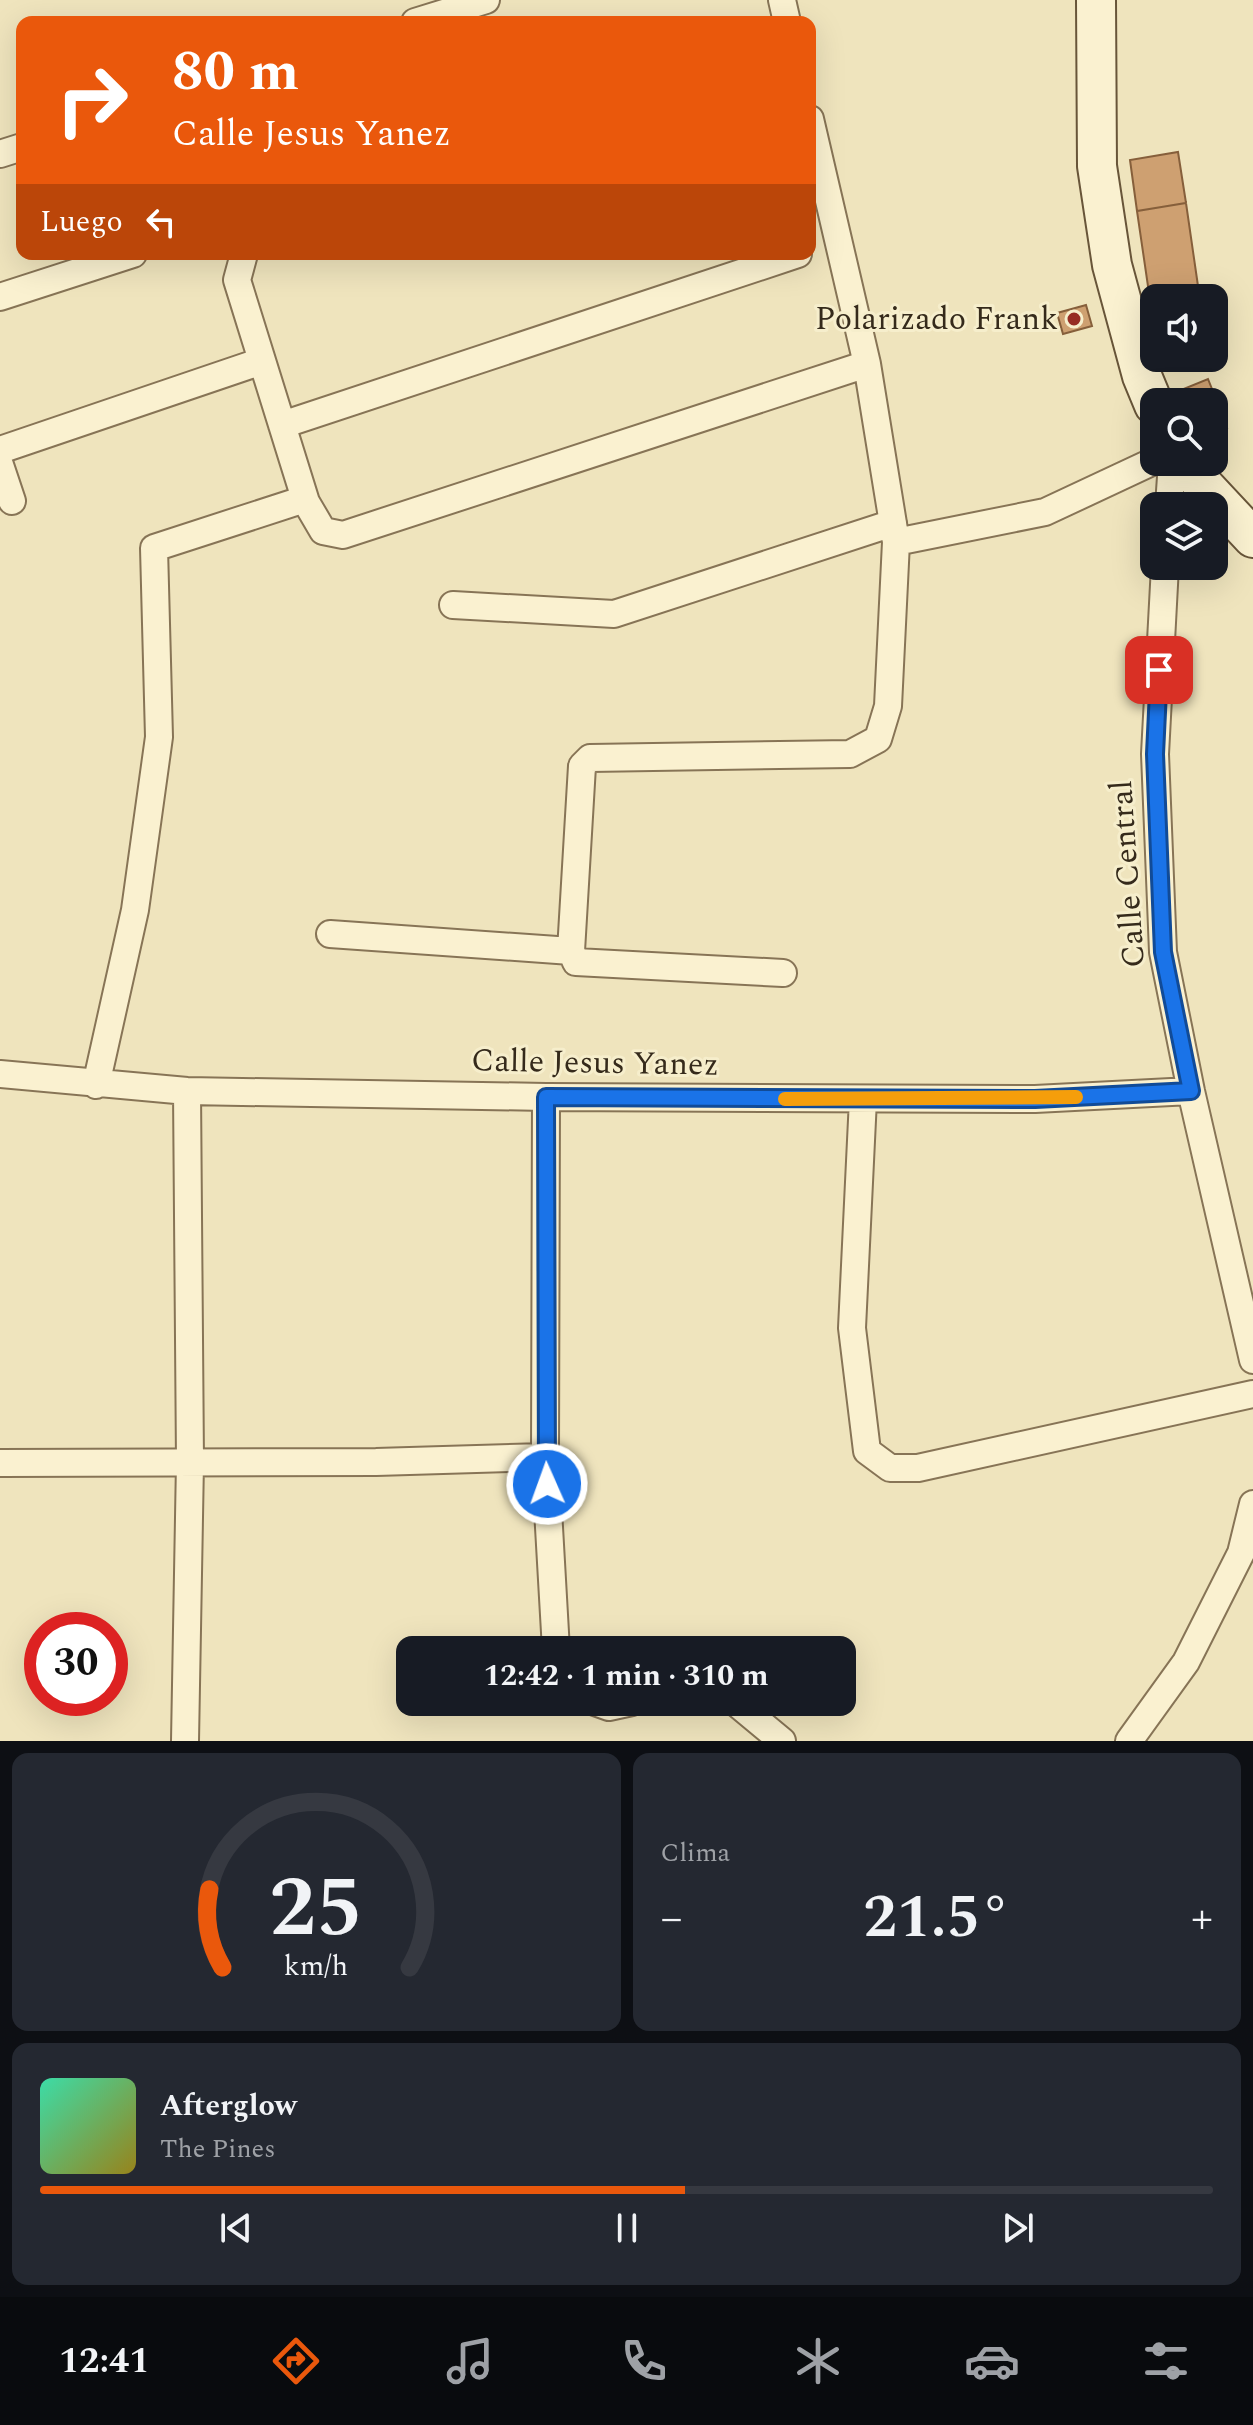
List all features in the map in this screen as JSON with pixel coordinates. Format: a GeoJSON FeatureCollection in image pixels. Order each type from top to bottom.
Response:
{"type":"FeatureCollection","features":[{"type":"Feature","properties":{"kind":"main road"},"geometry":{"type":"LineString","coordinates":[[1096,0],[1097,166],[1112,265],[1147,388]]}},
{"type":"Feature","properties":{"kind":"main road"},"geometry":{"type":"LineString","coordinates":[[1195,476],[1253,538]]}},
{"type":"Feature","properties":{"kind":"street"},"geometry":{"type":"LineString","coordinates":[[434,16],[486,0]]}},
{"type":"Feature","properties":{"kind":"street"},"geometry":{"type":"LineString","coordinates":[[783,973],[576,962],[571,951],[582,766],[590,758],[850,754],[878,739],[888,706],[895,533],[867,364],[816,144]]}},
{"type":"Feature","properties":{"kind":"street"},"geometry":{"type":"LineString","coordinates":[[816,248],[839,241]]}},
{"type":"Feature","properties":{"kind":"street"},"geometry":{"type":"LineString","coordinates":[[0,297],[114,260]]}},
{"type":"Feature","properties":{"kind":"street"},"geometry":{"type":"LineString","coordinates":[[242,260],[237,280],[305,499],[323,531],[343,535],[867,364]]}},
{"type":"Feature","properties":{"kind":"street"},"geometry":{"type":"LineString","coordinates":[[282,425],[780,260]]}},
{"type":"Feature","properties":{"kind":"street"},"geometry":{"type":"LineString","coordinates":[[0,450],[262,361]]}},
{"type":"Feature","properties":{"kind":"street"},"geometry":{"type":"LineString","coordinates":[[0,465],[12,501]]}},
{"type":"Feature","properties":{"kind":"street"},"geometry":{"type":"LineString","coordinates":[[453,605],[614,614],[895,533],[1045,512],[1140,468]]}},
{"type":"Feature","properties":{"kind":"street"},"geometry":{"type":"LineString","coordinates":[[96,1085],[135,910],[159,737],[154,548],[305,499]]}},
{"type":"Feature","properties":{"kind":"street","name":"Calle Central"},"geometry":{"type":"LineString","coordinates":[[1164,580],[1155,754],[1163,952],[1191,1091],[1253,1360]]}},
{"type":"Feature","properties":{"kind":"street"},"geometry":{"type":"LineString","coordinates":[[330,934],[571,951]]}},
{"type":"Feature","properties":{"kind":"street","name":"Calle Jesus Yanez"},"geometry":{"type":"LineString","coordinates":[[0,1074],[187,1091],[546,1097],[1035,1099],[1191,1091]]}},
{"type":"Feature","properties":{"kind":"street"},"geometry":{"type":"LineString","coordinates":[[185,1741],[190,1462],[187,1091]]}},
{"type":"Feature","properties":{"kind":"street"},"geometry":{"type":"LineString","coordinates":[[546,1097],[545,1457],[555,1636]]}},
{"type":"Feature","properties":{"kind":"street"},"geometry":{"type":"LineString","coordinates":[[863,1099],[852,1328],[867,1451],[890,1468],[918,1468],[1253,1394]]}},
{"type":"Feature","properties":{"kind":"street"},"geometry":{"type":"LineString","coordinates":[[0,1463],[376,1462],[545,1457]]}},
{"type":"Feature","properties":{"kind":"street"},"geometry":{"type":"LineString","coordinates":[[1129,1741],[1186,1662],[1247,1553],[1253,1504]]}},
{"type":"Feature","properties":{"kind":"street"},"geometry":{"type":"LineString","coordinates":[[752,1716],[782,1741]]}},
{"type":"Feature","properties":{"kind":"building"},"geometry":{"type":"Polygon","coordinates":[[[1178,152],[1186,203],[1137,211],[1130,160],[1178,152]]]}},
{"type":"Feature","properties":{"kind":"building"},"geometry":{"type":"Polygon","coordinates":[[[1186,203],[1198,284],[1148,284],[1137,211],[1186,203]]]}},
{"type":"Feature","properties":{"kind":"building","name":"Polarizado Frank"},"geometry":{"type":"Polygon","coordinates":[[[1086,305],[1092,326],[1063,334],[1057,313],[1086,305]]]}},
{"type":"Feature","properties":{"kind":"building"},"geometry":{"type":"Polygon","coordinates":[[[1208,379],[1212,388],[1186,388],[1208,379]]]}},
{"type":"Feature","properties":{"kind":"slow traffic"},"geometry":{"type":"LineString","coordinates":[[785,1099],[1076,1097]]}},
{"type":"Feature","properties":{"kind":"place","name":"Polarizado Frank"},"geometry":{"type":"Point","coordinates":[1074,319]}},
{"type":"Feature","properties":{"kind":"route"},"geometry":{"type":"LineString","coordinates":[[547,1484],[546,1097],[1035,1099],[1191,1091],[1163,952],[1155,754],[1159,670]]}}]}
